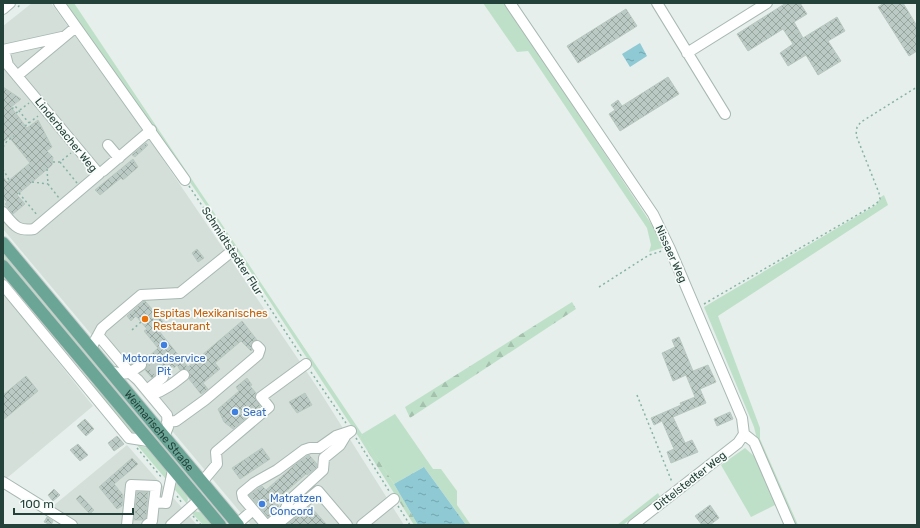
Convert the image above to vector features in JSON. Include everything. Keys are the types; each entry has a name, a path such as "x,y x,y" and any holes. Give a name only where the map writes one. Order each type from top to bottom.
{"main road":[{"name":"Weimarische Straße","path":"3,243 238,524"},
{"name":"Weimarische Straße","path":"3,266 148,441 220,525"},
{"path":"199,500 210,491"}],"street":[{"path":"3,9 10,3"},
{"path":"59,3 151,130 185,180"},
{"name":"Nissaer Weg","path":"510,3 652,214 670,249 742,418 744,434"},
{"path":"657,3 725,114"},
{"path":"687,53 767,3"},
{"name":"Linderbacher Weg","path":"17,76 76,27"},
{"name":"Linderbacher Weg","path":"3,212 12,224 19,228 26,230 34,229 101,173 77,148 8,66 3,50 64,37"},
{"path":"101,173 151,130"},
{"path":"108,145 118,158"},
{"path":"91,348 102,328 141,295 180,293 232,251"},
{"path":"3,285 129,438 148,441"},
{"path":"98,335 130,374 138,380 167,416 168,427 164,437"},
{"path":"167,422 176,421 205,400 258,355 260,349 257,346"},
{"path":"110,371 130,374 141,364"},
{"path":"202,482 217,464 216,452 269,407 261,397 306,364"},
{"path":"149,393 161,392 184,375"},
{"path":"149,393 164,377 162,376"},
{"path":"351,431 346,435 340,445 324,458 322,470 289,501 285,510 267,525 243,498 242,493 254,483 277,470 297,454 310,448 319,448 336,436 351,431"},
{"path":"744,434 754,442 790,525"},
{"name":"Dittelstedter Weg","path":"633,525 738,443 744,434"},
{"path":"319,448 320,454 324,458"},
{"path":"154,502 166,503 174,470"},
{"path":"3,482 72,525"},
{"path":"127,525 131,485 156,486 152,521 147,525"},
{"path":"277,525 318,491 347,525"},
{"path":"362,525 394,499"},
{"path":"171,525 199,500"},
{"path":"238,524 253,510"}],"path":[{"path":"695,309 876,204 880,199 879,192 856,135 857,127 861,122 917,87"},
{"path":"16,113 35,98"},
{"path":"12,109 15,106 29,123"},
{"path":"26,126 45,110"},
{"path":"3,147 14,136"},
{"path":"52,162 60,162 77,148"},
{"path":"60,162 82,189"},
{"path":"3,169 9,180"},
{"path":"47,169 48,184 64,204"},
{"name":"Schmidtstedter Flur","path":"185,180 351,431 410,525"},
{"path":"32,182 48,184"},
{"path":"19,193 42,222"},
{"path":"599,287 649,255 670,249"},
{"path":"132,330 141,322"},
{"path":"637,396 673,484"}],"shaded area":[{"path":"32,3 51,3 143,130 317,387 404,525 251,525 3,229 3,26"},
{"path":"3,292 93,406 7,478 53,506 127,445 197,525 59,525 66,517 3,478"}],"green space":[{"path":"66,3 74,3 362,434 395,414 433,469 441,469 457,491 457,505 471,525 466,525 424,467 394,484 362,435 360,439 225,233"},
{"path":"483,3 505,3 656,231 665,247 649,252 651,245 647,228 528,51 517,52"},
{"path":"884,195 888,205 718,316 760,428 760,439 798,525 794,525 757,439 754,427 704,307 876,205"},
{"path":"3,252 201,489 200,490 196,490 3,259"},
{"path":"3,272 53,333 64,350 63,352 3,280"},
{"path":"572,302 576,309 410,418 405,407"},
{"path":"88,382 99,388 135,432 131,433"},
{"path":"362,434 418,525 414,525 360,439"},
{"path":"137,445 151,449 184,489 188,499 187,504"},
{"path":"745,448 754,456 777,504 751,517 721,465"},
{"path":"658,493 660,497 623,525 617,525"},
{"path":"195,511 203,513 214,525 203,525 191,512"}],"water":[{"path":"640,43 647,56 630,67 622,54"},
{"path":"424,467 466,525 418,525 394,484"}],"building":[{"path":"786,3 800,3 807,14 794,22 803,38 837,17 845,31 828,41 841,61 818,75 806,55 788,66 780,53 793,44 783,29 748,51 737,34"},
{"path":"884,3 903,3 917,26 917,51 909,56 878,7"},
{"path":"626,9 637,26 578,63 567,46"},
{"path":"668,77 679,94 620,131 609,114 615,110 611,105 618,100 622,106"},
{"path":"3,87 21,99 11,107 27,128 38,120 52,147 47,151 53,157 52,165 17,195 25,204 13,214 5,204 7,202 3,198 3,177 7,182 30,163 9,137 3,142"},
{"path":"146,143 148,145 135,157 132,155"},
{"path":"133,159 138,167 123,180 121,178 100,195 95,190"},
{"path":"197,249 204,258 198,262 192,253"},
{"path":"144,301 166,325 159,331 188,367 242,321 257,340 253,341 251,344 251,351 241,341 215,363 220,369 203,383 208,389 201,394 189,379 190,374 187,369 180,370 177,365 174,368 173,366 167,372 160,370 152,378 145,370 147,365 145,360 158,348 144,331 147,329 136,316 131,321 127,316"},
{"path":"679,337 693,371 708,365 716,382 700,389 706,403 673,417 685,443 692,440 698,452 671,463 667,452 674,449 662,421 654,425 651,418 695,397 686,375 673,381 662,353 675,347 672,340"},
{"path":"26,376 38,391 3,420 3,395"},
{"path":"247,378 252,385 250,386 256,393 255,398 260,406 233,429 224,422 218,409 239,391 236,387"},
{"path":"305,393 312,405 297,413 289,402"},
{"path":"730,412 733,419 717,426 714,419"},
{"path":"85,419 94,429 86,436 77,426"},
{"path":"117,436 124,444 114,451 108,443"},
{"path":"78,444 88,455 80,461 70,450"},
{"path":"262,448 270,459 240,479 232,468"},
{"path":"309,455 317,464 317,467 307,475 306,474 275,501 279,506 268,517 249,495 262,486 266,490 297,463"},
{"path":"132,458 138,464 114,484 123,495 122,506 117,509 99,487"},
{"path":"54,489 60,495 53,501 48,495"},
{"path":"137,492 148,492 146,518 143,520 134,520"},
{"path":"80,495 94,510 90,514 76,499"},
{"path":"710,505 719,518 710,525 702,525 695,516"},
{"path":"310,506 327,525 287,525"},
{"path":"47,517 53,521 51,525 44,522"}],"tunnel":[{"path":"141,365 148,359 162,376"}],"place":[{"name":"Espitas Mexikanisches Restaurant","path":"145,319"},
{"name":"Motorradservice Pit","path":"164,345"},
{"name":"Seat","path":"235,412"},
{"name":"Matratzen Concord","path":"262,504"}]}
